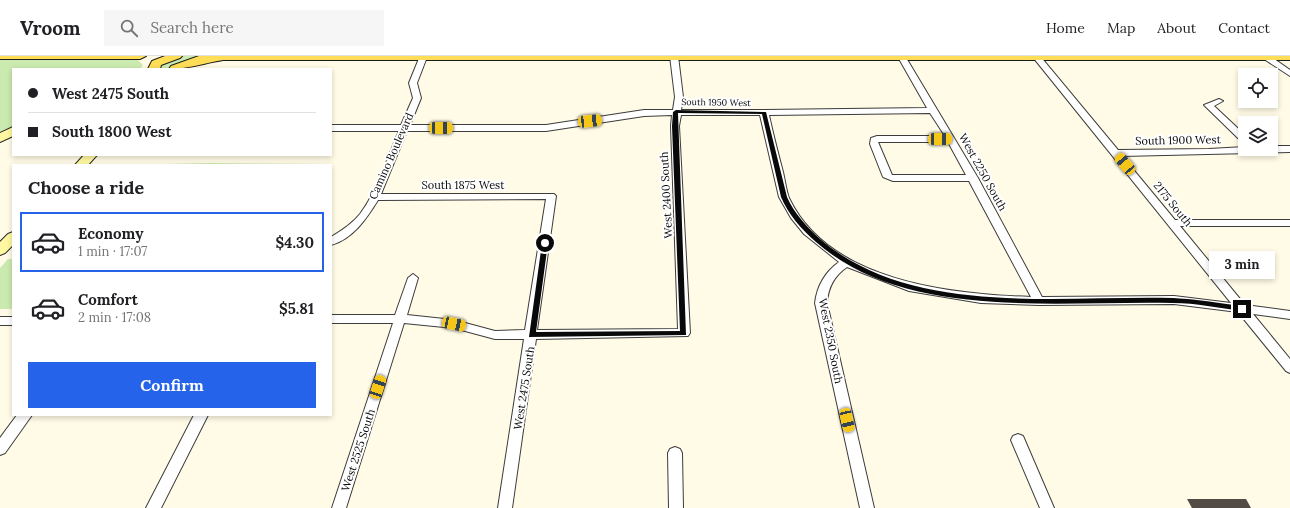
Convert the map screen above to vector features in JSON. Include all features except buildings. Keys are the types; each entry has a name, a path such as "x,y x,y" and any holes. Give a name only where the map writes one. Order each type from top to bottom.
{"main road":[{"path":"0,56 138,56 149,60 153,67 176,56"},
{"path":"180,68 205,58 222,56 1290,57"},
{"path":"0,138 12,132"},
{"path":"82,164 90,156"},
{"path":"0,250 12,237"}],"street":[{"name":"Camino Boulevard","path":"332,241 351,229 363,217 375,197 417,98 413,84 423,56"},
{"name":"West 2400 South","path":"532,335 684,333 675,126 678,96 674,56"},
{"name":"West 2250 South","path":"902,56 932,110 951,138 1039,301"},
{"name":"2175 South","path":"1037,57 1290,368"},
{"path":"1267,57 1290,74"},
{"path":"1218,101 1208,105 1238,133"},
{"name":"South 1950 West","path":"332,128 546,128 644,113 764,113 932,110"},
{"path":"764,113 784,197 788,206 808,232 846,262 873,274 915,288 981,299 1039,301 1174,300 1290,316"},
{"path":"951,138 878,139 874,140 874,144 888,177 899,179 973,178"},
{"name":"South 1900 West","path":"1278,149 1290,149"},
{"name":"South 1900 West","path":"1116,153 1209,152 1238,150"},
{"name":"South 1875 West","path":"375,197 552,196"},
{"name":"West 2475 South","path":"505,508 552,196"},
{"path":"1173,223 1290,223"},
{"name":"West 2350 South","path":"846,262 826,280 821,292 821,303 867,508"},
{"name":"West 2525 South","path":"339,508 413,278"},
{"path":"332,319 400,318 454,324 495,334 532,335"},
{"path":"0,321 12,321"},
{"path":"0,448 24,416"},
{"path":"153,508 200,416"},
{"path":"1018,440 1047,508"},
{"path":"675,452 676,508"}],"green space":[{"path":"182,56 205,56 171,68 159,68 158,66"},
{"path":"0,57 138,60 143,65 141,68 12,68 12,128 0,134"},
{"path":"210,163 324,164 166,164"},
{"path":"8,259 12,259 12,309 0,309 0,268"}],"route":[{"path":"545,243 532,335 684,333 675,126 676,112 764,113 784,197 794,216 808,232 828,249 846,262 873,274 909,287 981,299 1039,301 1174,300 1242,309"}]}
